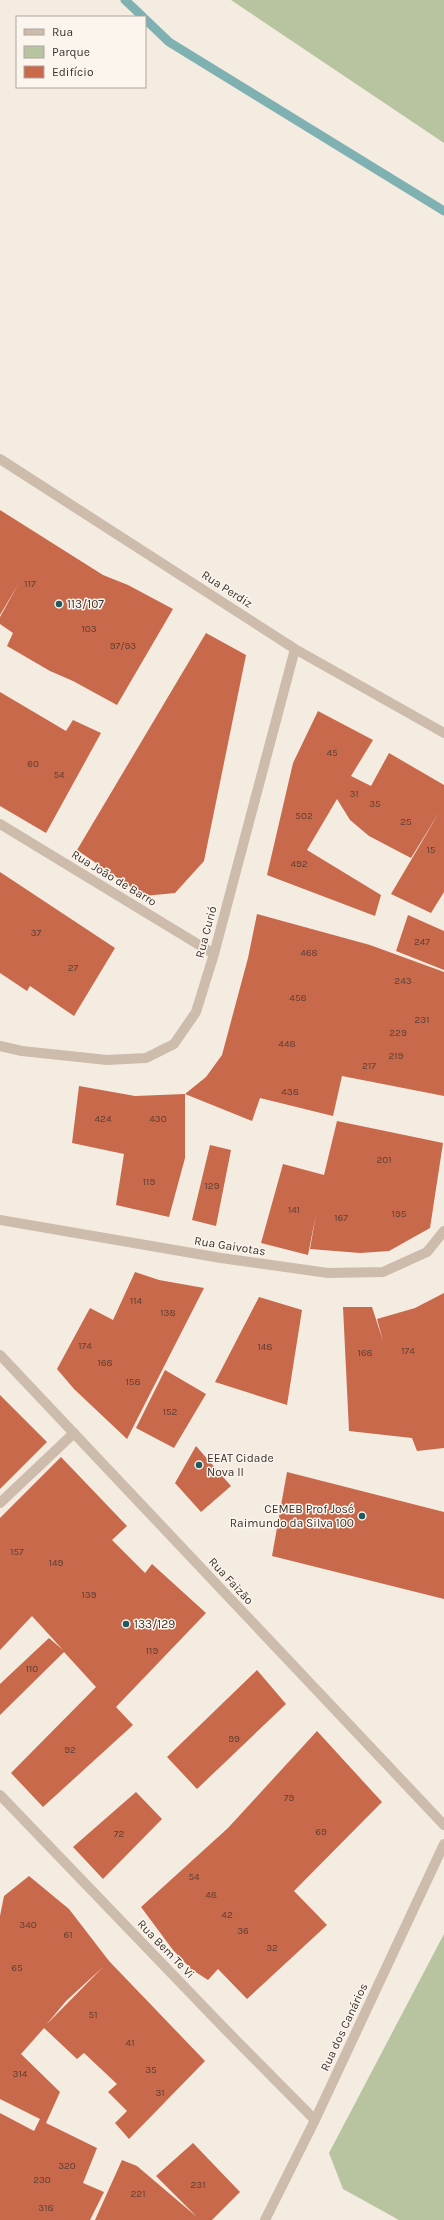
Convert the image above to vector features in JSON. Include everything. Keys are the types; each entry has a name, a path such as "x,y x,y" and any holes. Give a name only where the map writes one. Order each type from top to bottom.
{"street":[{"name":"Rua Perdiz","path":"0,458 295,648 444,733"},
{"name":"Rua Curió","path":"0,1046 22,1051 107,1060 146,1058 174,1044 196,1012 214,954 295,648"},
{"name":"Rua João de Barro","path":"0,824 214,954"},
{"name":"Rua Gaivotas","path":"0,1220 221,1258 328,1273 383,1272 427,1252 444,1231"},
{"name":"Rua Faizão","path":"0,1355 444,1825"},
{"path":"0,1503 74,1433"},
{"name":"Rua Bem Te Vi","path":"0,1795 224,2028 315,2120"},
{"name":"Rua dos Canários","path":"265,2220 315,2120 444,1844"}],"green space":[{"path":"231,0 444,0 444,143"},
{"path":"444,1934 444,2220 399,2220 343,2189 329,2153"}],"building":[{"path":"0,510 103,575 128,585 173,609 117,705 73,681 50,671 7,646 13,633 0,624 0,617 19,583 0,615"},
{"path":"206,633 246,655 204,861 175,893 144,896 77,850"},
{"path":"0,692 66,731 73,720 101,733 46,833 0,806"},
{"path":"318,711 373,740 351,776 371,786 389,753 444,785 444,892 431,913 391,894 440,811 411,858 369,836 350,820 337,799 307,850 381,895 375,916 267,875 293,763"},
{"path":"0,872 115,948 74,1016 30,986 27,991 0,973"},
{"path":"257,914 370,945 444,972 444,1096 342,1076 333,1116 260,1098 252,1121 185,1094 206,1077 222,1055 248,958"},
{"path":"408,915 444,931 444,970 396,951"},
{"path":"79,1086 135,1096 185,1094 185,1158 169,1217 116,1205 124,1154 72,1143"},
{"path":"337,1121 443,1143 430,1228 389,1251 360,1253 310,1249 316,1214 308,1255 261,1243 283,1164 324,1175"},
{"path":"210,1145 231,1150 216,1226 192,1220"},
{"path":"135,1272 159,1280 204,1288 127,1439 74,1389 57,1369 90,1308 113,1320"},
{"path":"444,1293 444,1448 417,1451 412,1438 349,1431 343,1307 372,1307 383,1341 377,1319 415,1308"},
{"path":"259,1297 302,1310 287,1405 215,1382"},
{"path":"165,1370 206,1394 174,1448 136,1428"},
{"path":"0,1395 47,1442 0,1489"},
{"name":"EEAT Cidade Nova II","path":"196,1446 231,1486 201,1512 175,1483"},
{"path":"61,1457 127,1526 112,1540 145,1573 152,1564 206,1613 116,1707 133,1725 43,1807 11,1773 96,1687 64,1652 0,1715 0,1684 49,1638 63,1650 32,1616 0,1650 0,1518"},
{"path":"287,1472 444,1512 444,1599 272,1556"},
{"path":"257,1670 286,1704 197,1789 167,1757"},
{"path":"317,1731 382,1802 294,1891 327,1925 247,1999 218,1969 208,1980 191,1969 173,1950 141,1907 228,1828"},
{"path":"136,1792 162,1819 103,1879 73,1847"},
{"path":"29,1876 69,1909 109,1961 205,2061 129,2139 115,2123 127,2111 108,2092 117,2084 84,2053 77,2059 44,2028 21,2054 60,2092 46,2123 97,2148 83,2183 104,2192 90,2220 0,2220 0,2113 34,2131 40,2119 0,2099 0,1916 4,1896","holes":["103,1967 46,2025 66,2001"]},
{"path":"193,2143 240,2192 212,2220 95,2220 122,2160 137,2166 197,2217 156,2176"}],"waterway":[{"path":"125,0 142,16"},
{"path":"146,20 169,42 444,211"}],"place":[{"name":"113/107","path":"59,604"},
{"name":"EEAT Cidade Nova II","path":"199,1465"},
{"name":"CEMEB Prof José Raimundo da Silva 100","path":"362,1516"},
{"name":"133/129","path":"126,1624"}]}
